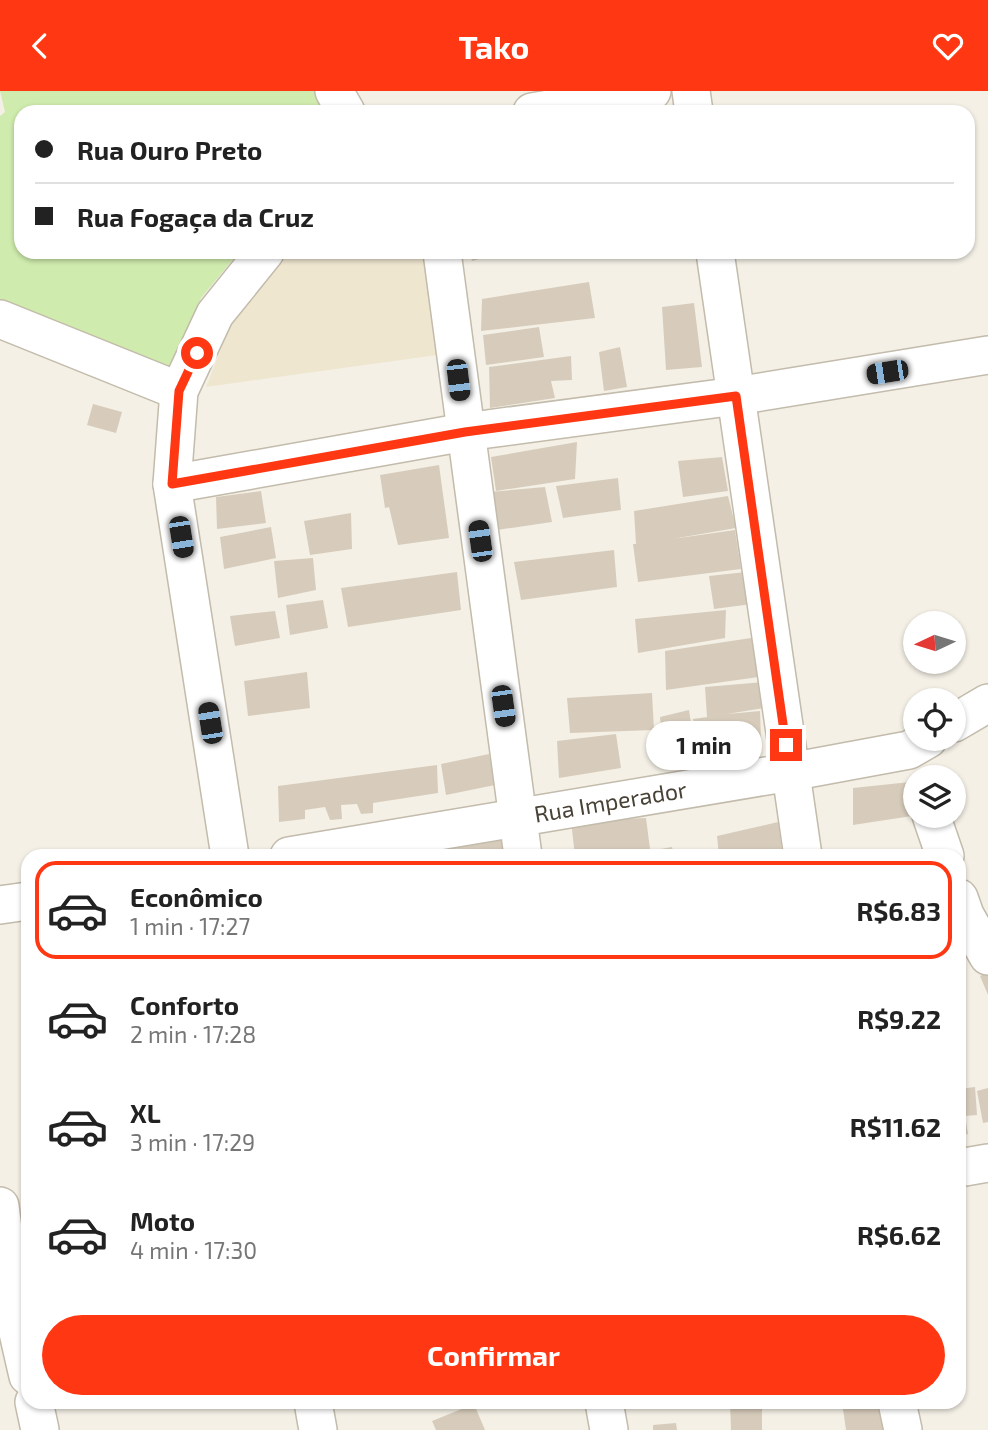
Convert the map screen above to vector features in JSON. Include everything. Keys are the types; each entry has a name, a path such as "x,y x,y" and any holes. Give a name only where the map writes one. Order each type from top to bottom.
{"street":[{"path":"572,105 652,91"},
{"path":"229,849 172,484 179,391 215,314 259,259"},
{"path":"443,259 522,849"},
{"path":"716,259 802,849"},
{"path":"0,319 179,391"},
{"path":"172,484 465,432 736,396 988,355"},
{"path":"966,716 988,703"},
{"name":"Rua Imperador","path":"329,849 790,772 918,755"},
{"path":"935,828 943,849"},
{"path":"0,905 21,902"},
{"path":"966,917 988,956"},
{"path":"966,1167 988,1163"},
{"path":"0,1206 14,1315 21,1346"},
{"path":"36,1409 40,1430"},
{"path":"314,1409 318,1430"},
{"path":"605,1409 609,1430"},
{"path":"898,1409 903,1430"}],"shaded area":[{"path":"284,259 436,259 452,353 206,387 234,316"}],"green space":[{"path":"0,91 318,91 325,105 14,105 14,259 233,259 201,298 171,370 0,308 0,116 5,112"}],"building":[{"path":"589,282 595,318 481,331 482,299"},
{"path":"694,303 702,367 666,370 662,307"},
{"path":"539,327 544,357 486,365 483,335"},
{"path":"620,347 627,387 604,391 599,352"},
{"path":"571,356 572,380 551,381 555,398 490,408 489,367"},
{"path":"93,404 122,412 116,433 87,425"},
{"path":"577,442 575,479 496,491 491,457"},
{"path":"722,457 728,491 683,497 678,461"},
{"path":"439,465 449,538 398,545 389,507 385,508 380,475"},
{"path":"618,478 621,510 563,518 556,486"},
{"path":"545,487 552,522 497,530 489,492"},
{"path":"261,491 266,523 217,529 216,497"},
{"path":"728,496 736,528 672,539 735,530 741,569 638,582 633,544 636,544 634,511"},
{"path":"351,513 352,549 310,555 304,521"},
{"path":"271,527 276,558 224,569 220,537"},
{"path":"614,550 617,587 521,600 514,562"},
{"path":"313,558 316,590 278,598 274,561"},
{"path":"457,572 461,610 348,627 341,588"},
{"path":"746,572 752,604 714,609 709,576"},
{"path":"323,600 328,628 290,635 286,605"},
{"path":"726,610 725,638 638,653 635,619"},
{"path":"275,611 280,638 235,646 230,616"},
{"path":"764,636 772,675 666,690 665,651"},
{"path":"307,672 310,708 248,716 244,681"},
{"path":"765,682 770,707 727,714 760,711 761,740 702,750 693,719 707,717 705,687"},
{"path":"652,693 654,730 570,733 567,698"},
{"path":"689,710 697,763 665,765 660,717"},
{"path":"616,734 621,768 559,778 557,741"},
{"path":"489,754 495,785 446,795 441,764"},
{"path":"437,765 438,793 373,803 373,813 361,814 357,804 341,805 342,819 330,820 325,807 305,810 305,819 279,822 278,786"},
{"path":"903,783 903,817 853,825 853,788"},
{"path":"646,818 650,849 574,849 571,821"},
{"path":"778,822 782,849 718,849 717,836"},
{"path":"503,833 504,849 411,849"},
{"path":"988,972 988,995 980,976"},
{"path":"975,1087 977,1115 966,1116 966,1088"},
{"path":"988,1088 988,1122 983,1123 977,1091"},
{"path":"462,1409 476,1409 485,1430 436,1430 432,1421"},
{"path":"730,1409 762,1409 762,1430 731,1430"},
{"path":"843,1409 885,1409 889,1430 846,1430"},
{"path":"676,1423 677,1430 653,1430 653,1425"}],"route":[{"path":"197,353 179,391 172,484 465,432 736,396 786,745"}]}
